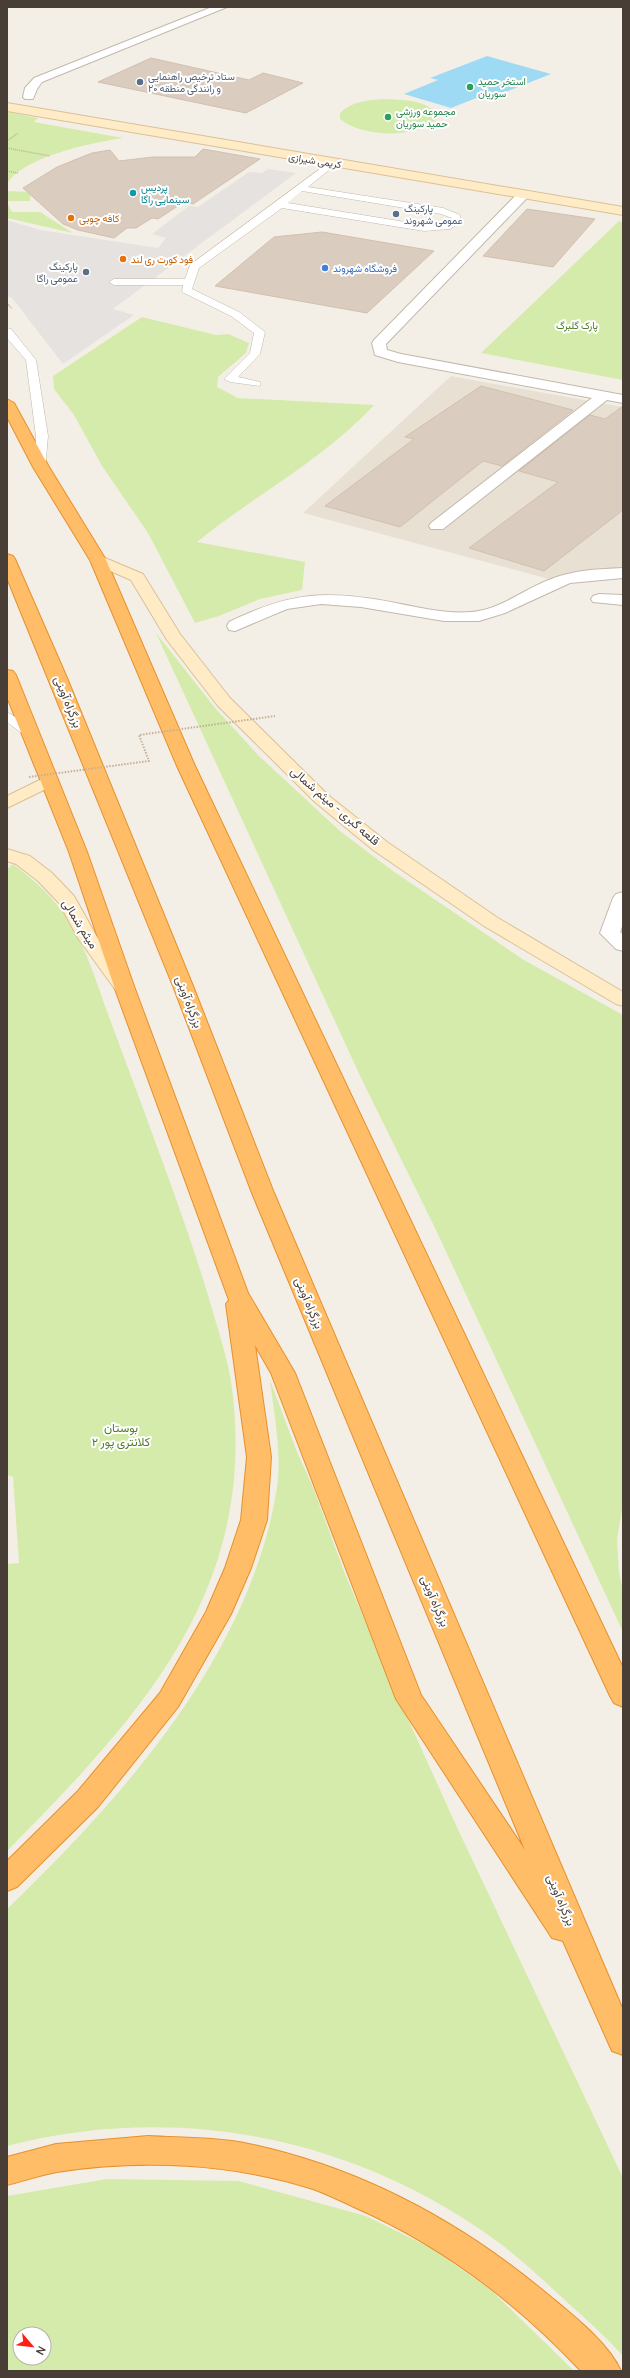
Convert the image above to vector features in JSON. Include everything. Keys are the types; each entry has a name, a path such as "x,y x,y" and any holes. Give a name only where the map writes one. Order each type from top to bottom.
{"highway":[{"path":"7,403 41,467 98,560 186,766 623,1696"},
{"name":"بزرگراه آوینی","path":"7,559 58,678 180,979 263,1193 591,1973 623,2042"},
{"path":"7,675 28,731 38,779 78,852 125,989 237,1293 283,1372 409,1699 591,1973"},
{"path":"7,1879 88,1798 170,1700 218,1614 238,1568 254,1520 259,1457 237,1293"},
{"path":"7,2170 56,2158 148,2150 243,2157 318,2176 403,2215 445,2238 495,2271 562,2327 604,2371"}],"main road":[{"path":"14,95 29,96 45,100 30,111"},
{"name":"کریمی شیرازی","path":"7,107 623,211"},
{"name":"قلعه گبری - میثم شمالی","path":"98,560 137,577 173,636 224,702 322,799 380,846 491,922 623,1000"},
{"path":"7,803 38,779"},
{"name":"میثم شمالی","path":"7,855 23,860 45,877 67,900 88,938 125,989"}],"street":[{"path":"29,96 31,88 38,80 222,7"},
{"path":"523,195 379,343 380,352 398,358 623,399"},
{"path":"437,526 603,396"},
{"path":"235,626 264,610 291,602 315,598 339,597 424,613 458,617 480,616 504,607 558,581 598,574 623,573"},
{"path":"599,598 623,600"},
{"path":"623,898 610,933 623,945"}],"lane":[{"path":"256,384 230,379 255,354 260,332 235,314 186,290 188,282 194,268 280,205 299,188 332,163"},
{"path":"303,173 318,173"},
{"path":"280,205 424,228 450,226 456,222 457,216 443,211 299,188"},
{"path":"114,282 188,282"},
{"path":"7,331 31,360 42,436 41,467"},
{"path":"7,716 28,731"}],"path":[{"path":"7,148 50,156"},
{"path":"7,171 18,173"},
{"path":"38,779 148,761 139,735 275,716"}],"shaded area":[{"name":"پارکینگ عمومی راگا","path":"268,169 296,173 113,309 134,315 63,364 12,298 7,296 7,220 40,230 158,248 166,238 152,234 189,206 198,207 249,172 262,173"},
{"path":"451,376 623,407 623,565 621,567 549,579 303,513"}],"green space":[{"name":"مجموعه ورزشی حمید سوریان","path":"384,99 413,101 426,105 437,114 436,120 427,126 416,130 402,133 388,133 361,129 349,125 340,119 340,113 350,106 366,101"},
{"path":"7,112 38,118 34,122 123,138 77,147 43,158 16,174 7,184"},
{"path":"7,191 31,192 30,201 7,201"},
{"path":"7,202 12,212 40,212 73,233 7,218"},
{"name":"پارک گلبرگ","path":"619,221 623,222 623,380 481,353"},
{"path":"142,317 216,335 228,334 249,343 246,353 218,377 217,387 238,398 374,405 333,443 197,542 305,562 302,590 260,599 219,616 195,623 148,533 102,466 74,415 54,389 53,376"},
{"path":"156,633 216,709 258,755 340,831 393,871 524,960 623,1015 623,1503 617,1540 619,1573 623,1591 623,1632 435,1228 362,1080"},
{"name":"بوستان کلانتری پور ۲","path":"13,864 38,885 61,910 75,932 92,969 203,1278 228,1366 232,1388 235,1461 226,1528 207,1589 179,1646 143,1699 102,1751 7,1851 7,1564 19,1563 13,1477 7,1475 7,869"},
{"path":"270,1380 297,1452 313,1487 345,1574 384,1666 455,1823 623,2178 623,2356 538,2275 484,2232 430,2199 373,2172 315,2151 255,2136 194,2129 132,2128 69,2133 7,2146 7,1909 95,1819 137,1770 176,1718 211,1665 240,1608 262,1549 277,1488 279,1461"},
{"path":"107,2179 239,2181 366,2216 433,2249 492,2291 574,2371 7,2371 7,2196"}],"water":[{"name":"استخر حمید سوریان","path":"487,56 551,74 493,97 484,95 451,108 404,94 438,80 430,78"}],"building":[{"path":"151,58 249,80 263,73 303,83 246,113 98,82"},
{"name":"پردیس سینمایی راگا","path":"203,149 260,159 193,204 184,202 158,219 152,218 136,228 127,228 114,238 78,230 63,224 23,188 57,167 92,153 110,150 119,161 153,157 195,157"},
{"path":"527,209 595,219 553,267 483,256"},
{"name":"فروشگاه شهروند","path":"322,232 434,251 367,313 215,286 274,237"},
{"path":"481,386 573,410 502,466 483,461 400,527 325,506 414,439 405,437"},
{"path":"623,406 623,510 544,571 469,548 558,482 519,471 590,415 605,419"}],"place":[{"name":"ستاد ترخیص راهنمایی و رانندگی منطقه ۲۰","path":"140,82"},
{"name":"استخر حمید سوریان","path":"470,87"},
{"name":"مجموعه ورزشی حمید سوریان","path":"388,117"},
{"name":"پردیس سینمایی راگا","path":"133,193"},
{"name":"پارکینگ عمومی شهروند","path":"396,214"},
{"name":"کافه چوبی","path":"71,218"},
{"name":"فود کورت ری لند","path":"123,259"},
{"name":"فروشگاه شهروند","path":"325,268"},
{"name":"پارکینگ عمومی راگا","path":"86,272"}]}
